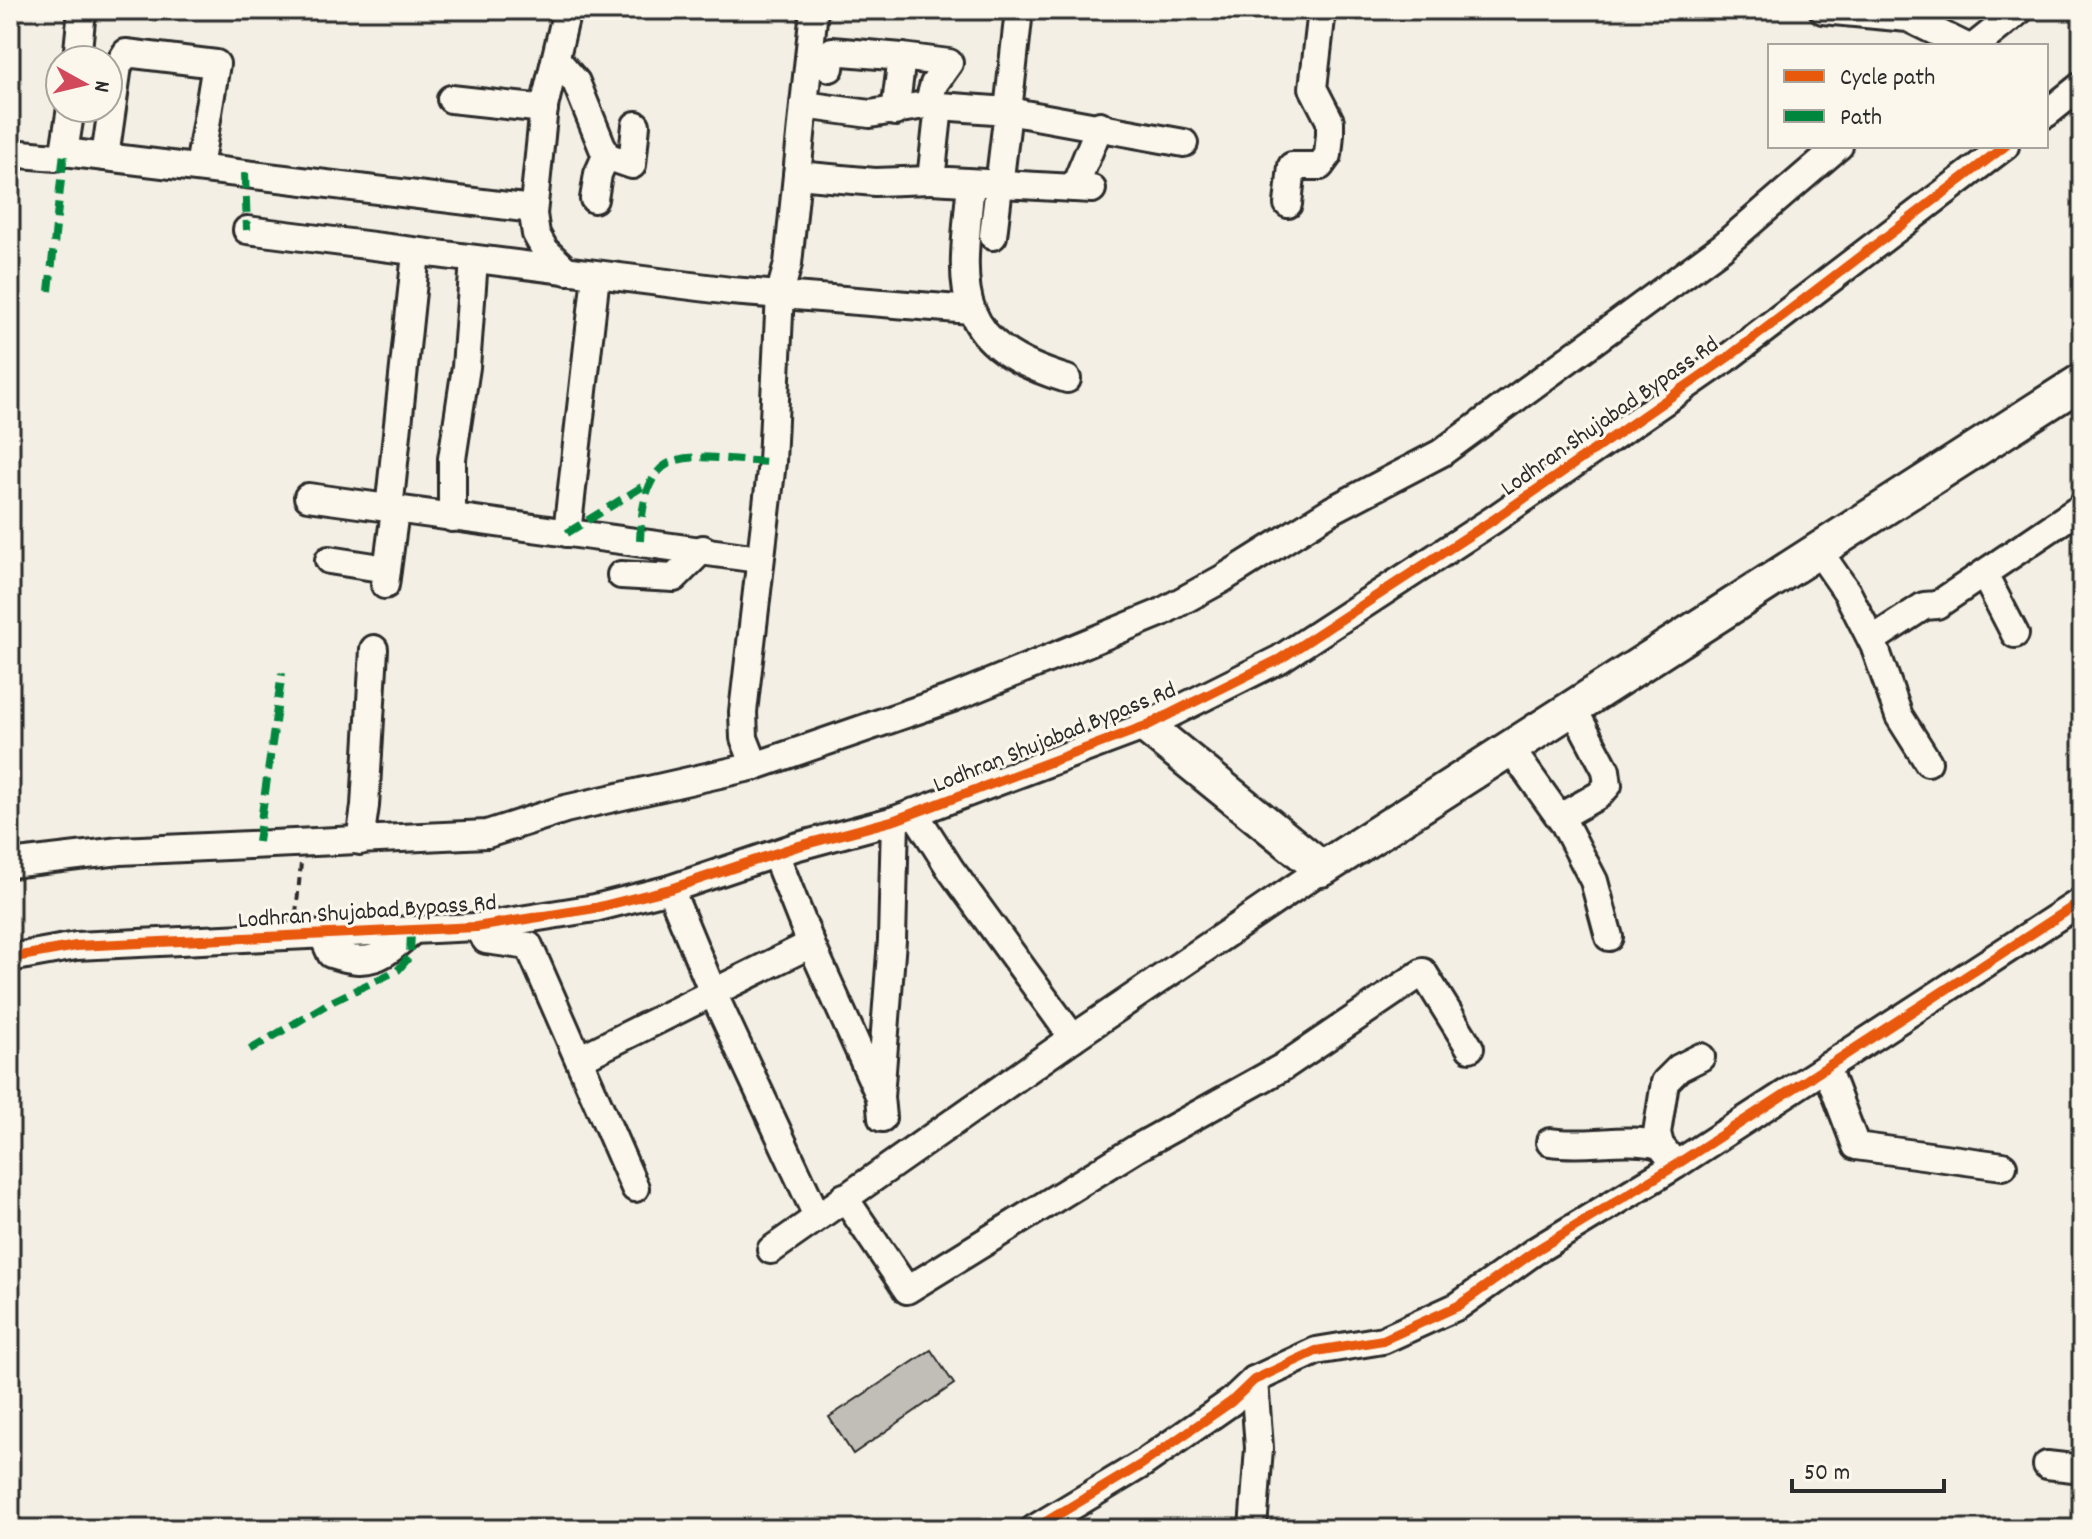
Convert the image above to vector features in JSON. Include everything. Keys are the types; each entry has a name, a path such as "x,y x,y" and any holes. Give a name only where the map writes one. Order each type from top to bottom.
{"main road":[{"path":"1146,726 1322,869 2082,381"}],"street":[{"path":"79,44 82,10"},
{"path":"567,10 544,109 533,209 536,234 545,250 567,271"},
{"path":"755,766 744,738 743,712 772,462 780,293 788,264 814,10"},
{"path":"1019,10 1008,111 984,184 964,294 979,330 1036,370 1067,379"},
{"path":"1288,204 1292,166 1320,166 1328,155 1330,121 1313,88 1322,10"},
{"path":"1823,10 1908,18 1961,44"},
{"path":"1978,44 2020,10"},
{"path":"830,68 832,51 949,63 934,84 931,180"},
{"path":"105,157 118,66 126,53 216,64 199,168"},
{"path":"895,112 902,57"},
{"path":"557,60 576,82 606,156 616,163 632,165 636,125"},
{"path":"2048,112 2082,85"},
{"path":"451,99 544,109"},
{"path":"804,105 870,114 934,105 1008,111 1100,125 1108,132 1184,143"},
{"path":"64,152 68,124"},
{"path":"797,175 875,182 931,180 1083,188 1100,125"},
{"path":"10,864 120,851 258,842 360,841 487,834 565,809 755,766 955,697 1160,613 1222,579 1332,510 1441,453 1722,247 1837,148"},
{"name":"Lodhran Shujabad Bypass Rd","path":"10,958 76,946 476,927 595,908 670,889 904,816 1146,726 1280,659 1493,520 1731,355 2002,148"},
{"path":"10,153 56,157 64,152 533,209"},
{"path":"594,199 598,174 606,156"},
{"path":"984,184 993,236"},
{"path":"247,230 596,275 971,310"},
{"path":"329,560 386,577 416,253"},
{"path":"452,518 452,459 466,367 474,260"},
{"path":"567,533 596,275"},
{"path":"308,497 392,511 703,549 759,559"},
{"path":"1872,640 1984,574 2082,507"},
{"path":"621,575 674,578 703,549"},
{"path":"1818,550 1847,592 1872,640 1899,716 1928,762"},
{"path":"1984,574 2015,634"},
{"path":"360,841 365,806 374,649"},
{"path":"1560,817 1599,795 1608,785 1606,770 1573,708"},
{"path":"1510,748 1560,817 1594,881 1609,937"},
{"path":"904,816 951,870 1073,1038"},
{"path":"776,856 881,1108 904,816"},
{"path":"771,1250 1073,1038 1322,869"},
{"path":"670,889 714,995 817,1216"},
{"path":"1034,1529 1142,1464 1231,1402 1254,1380 1316,1351 1383,1340 1458,1306 1668,1155 1826,1067 2082,901"},
{"path":"476,927 486,940 529,946 635,1188"},
{"path":"579,1059 714,995 811,944"},
{"path":"844,1197 907,1290 1137,1148 1283,1067 1423,972 1470,1048"},
{"path":"1668,1155 1657,1133 1665,1082 1679,1068 1701,1057"},
{"path":"1826,1067 1856,1146 2003,1166"},
{"path":"1550,1142 1579,1146 1633,1139 1668,1155"},
{"path":"1253,1529 1259,1448 1254,1380"},
{"path":"2047,1465 2082,1469"}],"path":[{"path":"296,912 302,851"}],"building":[{"path":"931,1350 954,1384 853,1454 829,1417"}],"marked path":[{"path":"49,291 64,152"},
{"path":"245,173 247,230"},
{"path":"640,541 643,507 651,483 662,468 676,460 695,457 772,462"},
{"path":"567,533 650,482"},
{"path":"258,842 282,673"},
{"path":"250,1050 329,1003 398,970 410,956 411,932"}],"cycle path":[{"path":"10,958 76,946 476,927 595,908 670,889 795,847 895,820 1146,726 1280,659 1493,520 1731,355 2002,148"},
{"path":"1034,1529 1142,1464 1231,1402 1254,1380 1316,1351 1383,1340 1458,1306 1535,1251 1668,1170 2082,901"}]}
